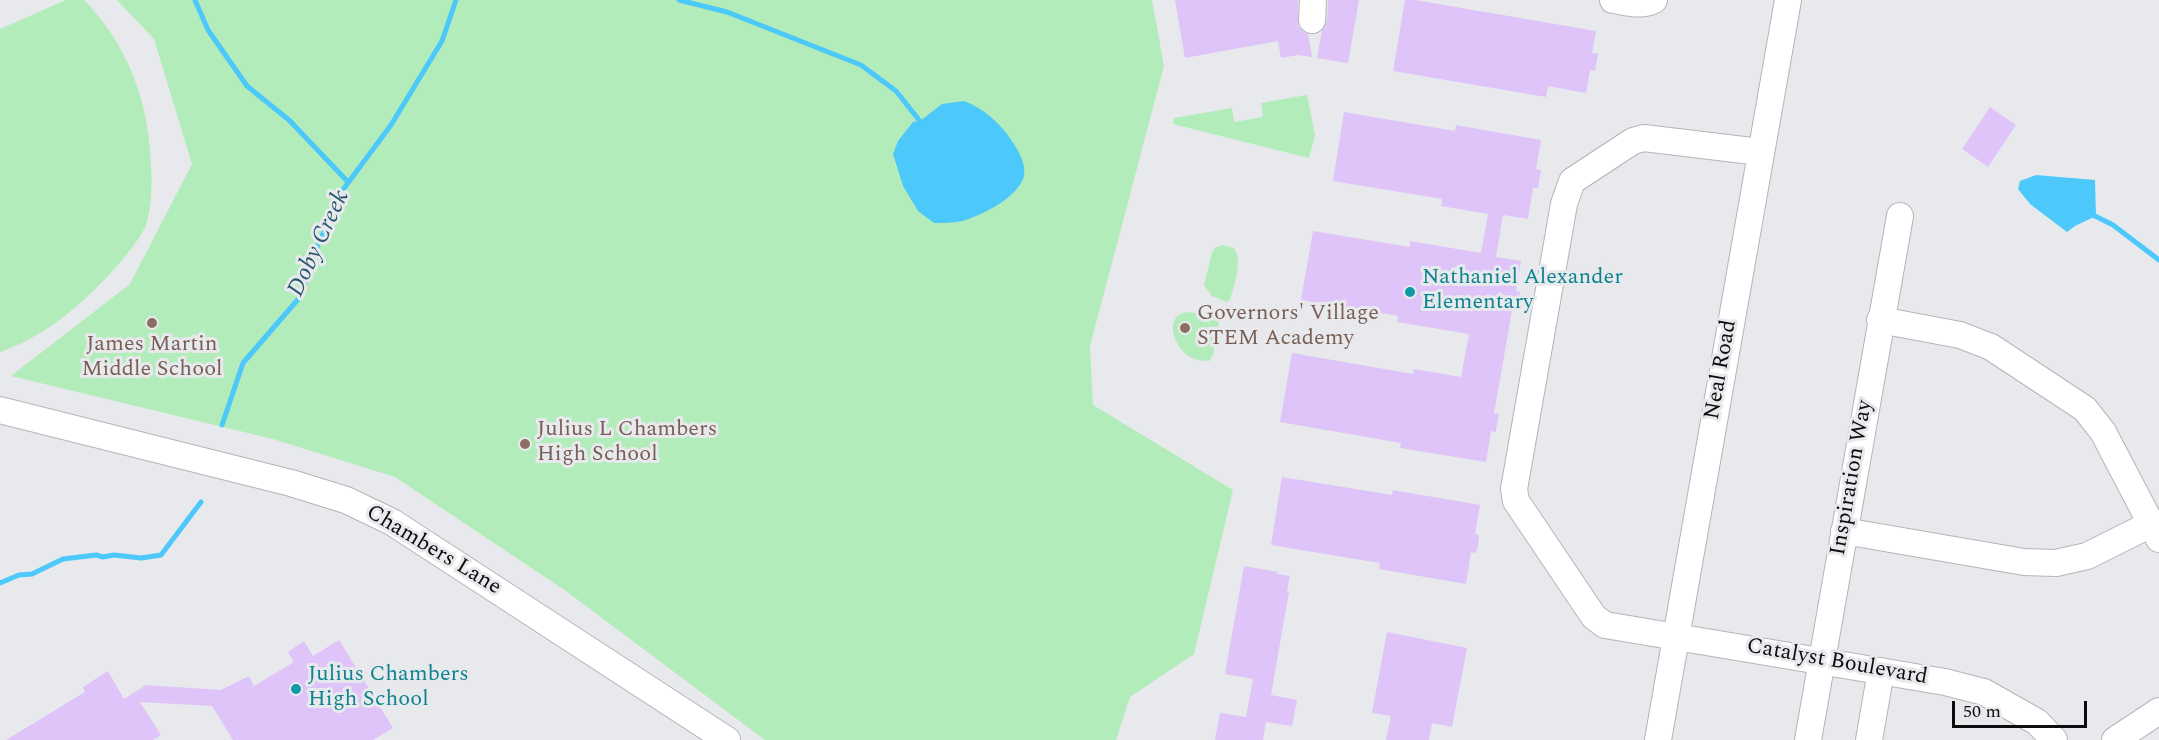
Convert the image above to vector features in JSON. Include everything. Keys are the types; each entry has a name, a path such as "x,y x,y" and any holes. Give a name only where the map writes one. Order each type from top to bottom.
{"street":[{"path":"1613,0 1647,4 1654,0"},
{"name":"Neal Road","path":"1658,740 1788,0"},
{"name":"Catalyst Boulevard","path":"1760,152 1644,138 1633,141 1572,181 1564,204 1514,489 1516,501 1594,617 1605,625 1945,681 1984,692 2037,722 2054,740"},
{"name":"Inspiration Way","path":"1808,740 1900,216"},
{"path":"1844,531 2024,562 2056,563 2087,556 2155,532 2103,432 2085,409 1991,347 1960,334 1880,320"},
{"name":"Chambers Lane","path":"0,410 291,483 362,507 425,542 728,740"},
{"path":"1869,740 1881,671"},
{"path":"2115,740 2159,711"}],"green space":[{"path":"66,0 84,0 99,17 124,55 133,76 141,97 149,142 151,195 149,210 146,225 139,238 97,288 52,325 18,345 0,352 0,29"},
{"path":"117,0 1152,0 1164,66 1090,346 1093,405 1233,490 1194,654 1130,697 1116,740 765,740 566,591 395,477 273,439 11,376 130,284 192,164 154,39"},
{"path":"1307,95 1315,135 1309,158 1173,124 1174,118 1232,108 1234,122 1263,117 1261,103"},
{"path":"1222,245 1234,248 1238,260 1230,300 1227,302 1212,296 1204,285 1212,253 1215,248"},
{"path":"1186,312 1206,314 1205,317 1219,322 1213,355 1209,361 1190,357 1176,340 1173,333 1174,320"}],"water":[{"path":"964,101 988,114 1007,134 1022,159 1024,176 1015,191 989,210 962,221 934,223 918,211 903,186 893,154 898,141 913,122 920,121 942,104"},
{"path":"2036,175 2095,180 2096,216 2067,232 2030,204 2018,189 2020,181"}],"building":[{"path":"1175,0 1298,0 1298,26 1308,34 1312,57 1298,55 1281,58 1278,41 1185,58"},
{"path":"1328,0 1359,0 1348,63 1317,58 1322,30 1327,21"},
{"path":"1405,0 1596,31 1592,53 1598,54 1595,71 1590,70 1586,93 1548,86 1546,97 1393,71"},
{"path":"1990,107 2016,125 1988,167 1962,149"},
{"path":"1344,112 1455,131 1456,125 1541,140 1536,169 1541,170 1538,188 1533,188 1528,219 1503,215 1496,257 1521,261 1516,291 1520,292 1517,311 1512,310 1494,414 1499,414 1496,432 1491,431 1486,462 1400,448 1401,443 1280,422 1292,353 1413,374 1414,369 1461,377 1469,334 1397,322 1398,316 1301,300 1313,231 1410,247 1410,241 1481,253 1488,214 1441,206 1442,199 1333,181"},
{"path":"1282,477 1392,495 1393,490 1480,505 1475,534 1479,535 1478,545 1476,553 1471,552 1466,584 1379,569 1380,563 1271,545"},
{"path":"1244,566 1290,576 1271,695 1297,700 1292,726 1266,722 1263,740 1215,740 1220,713 1246,717 1253,679 1225,674"},
{"path":"1387,632 1467,648 1452,727 1432,723 1429,740 1386,740 1391,716 1372,713"},
{"name":"Julius Chambers High School","path":"339,640 393,728 373,740 233,740 212,706 140,702 161,735 153,740 6,740 85,692 83,687 108,671 124,699 146,685 221,690 249,676 254,686 294,662 288,652 304,641 313,656"}],"waterway":[{"path":"195,0 208,30 247,86 289,120 348,182"},
{"name":"Doby Creek","path":"222,425 243,363 300,297 318,245 342,191 391,125 442,41 456,0"},
{"path":"679,0 727,12 861,65 896,91 923,125"},
{"path":"2091,214 2113,225 2159,260"},
{"name":"Doby Creek","path":"0,583 19,575 32,574 63,559 96,555 141,558 161,555 201,502"}],"place":[{"name":"Nathaniel Alexander Elementary","path":"1410,292"},
{"name":"James Martin Middle School","path":"152,323"},
{"name":"Governors' Village STEM Academy","path":"1185,328"},
{"name":"Julius L Chambers High School","path":"525,444"},
{"name":"Julius Chambers High School","path":"296,689"}]}
